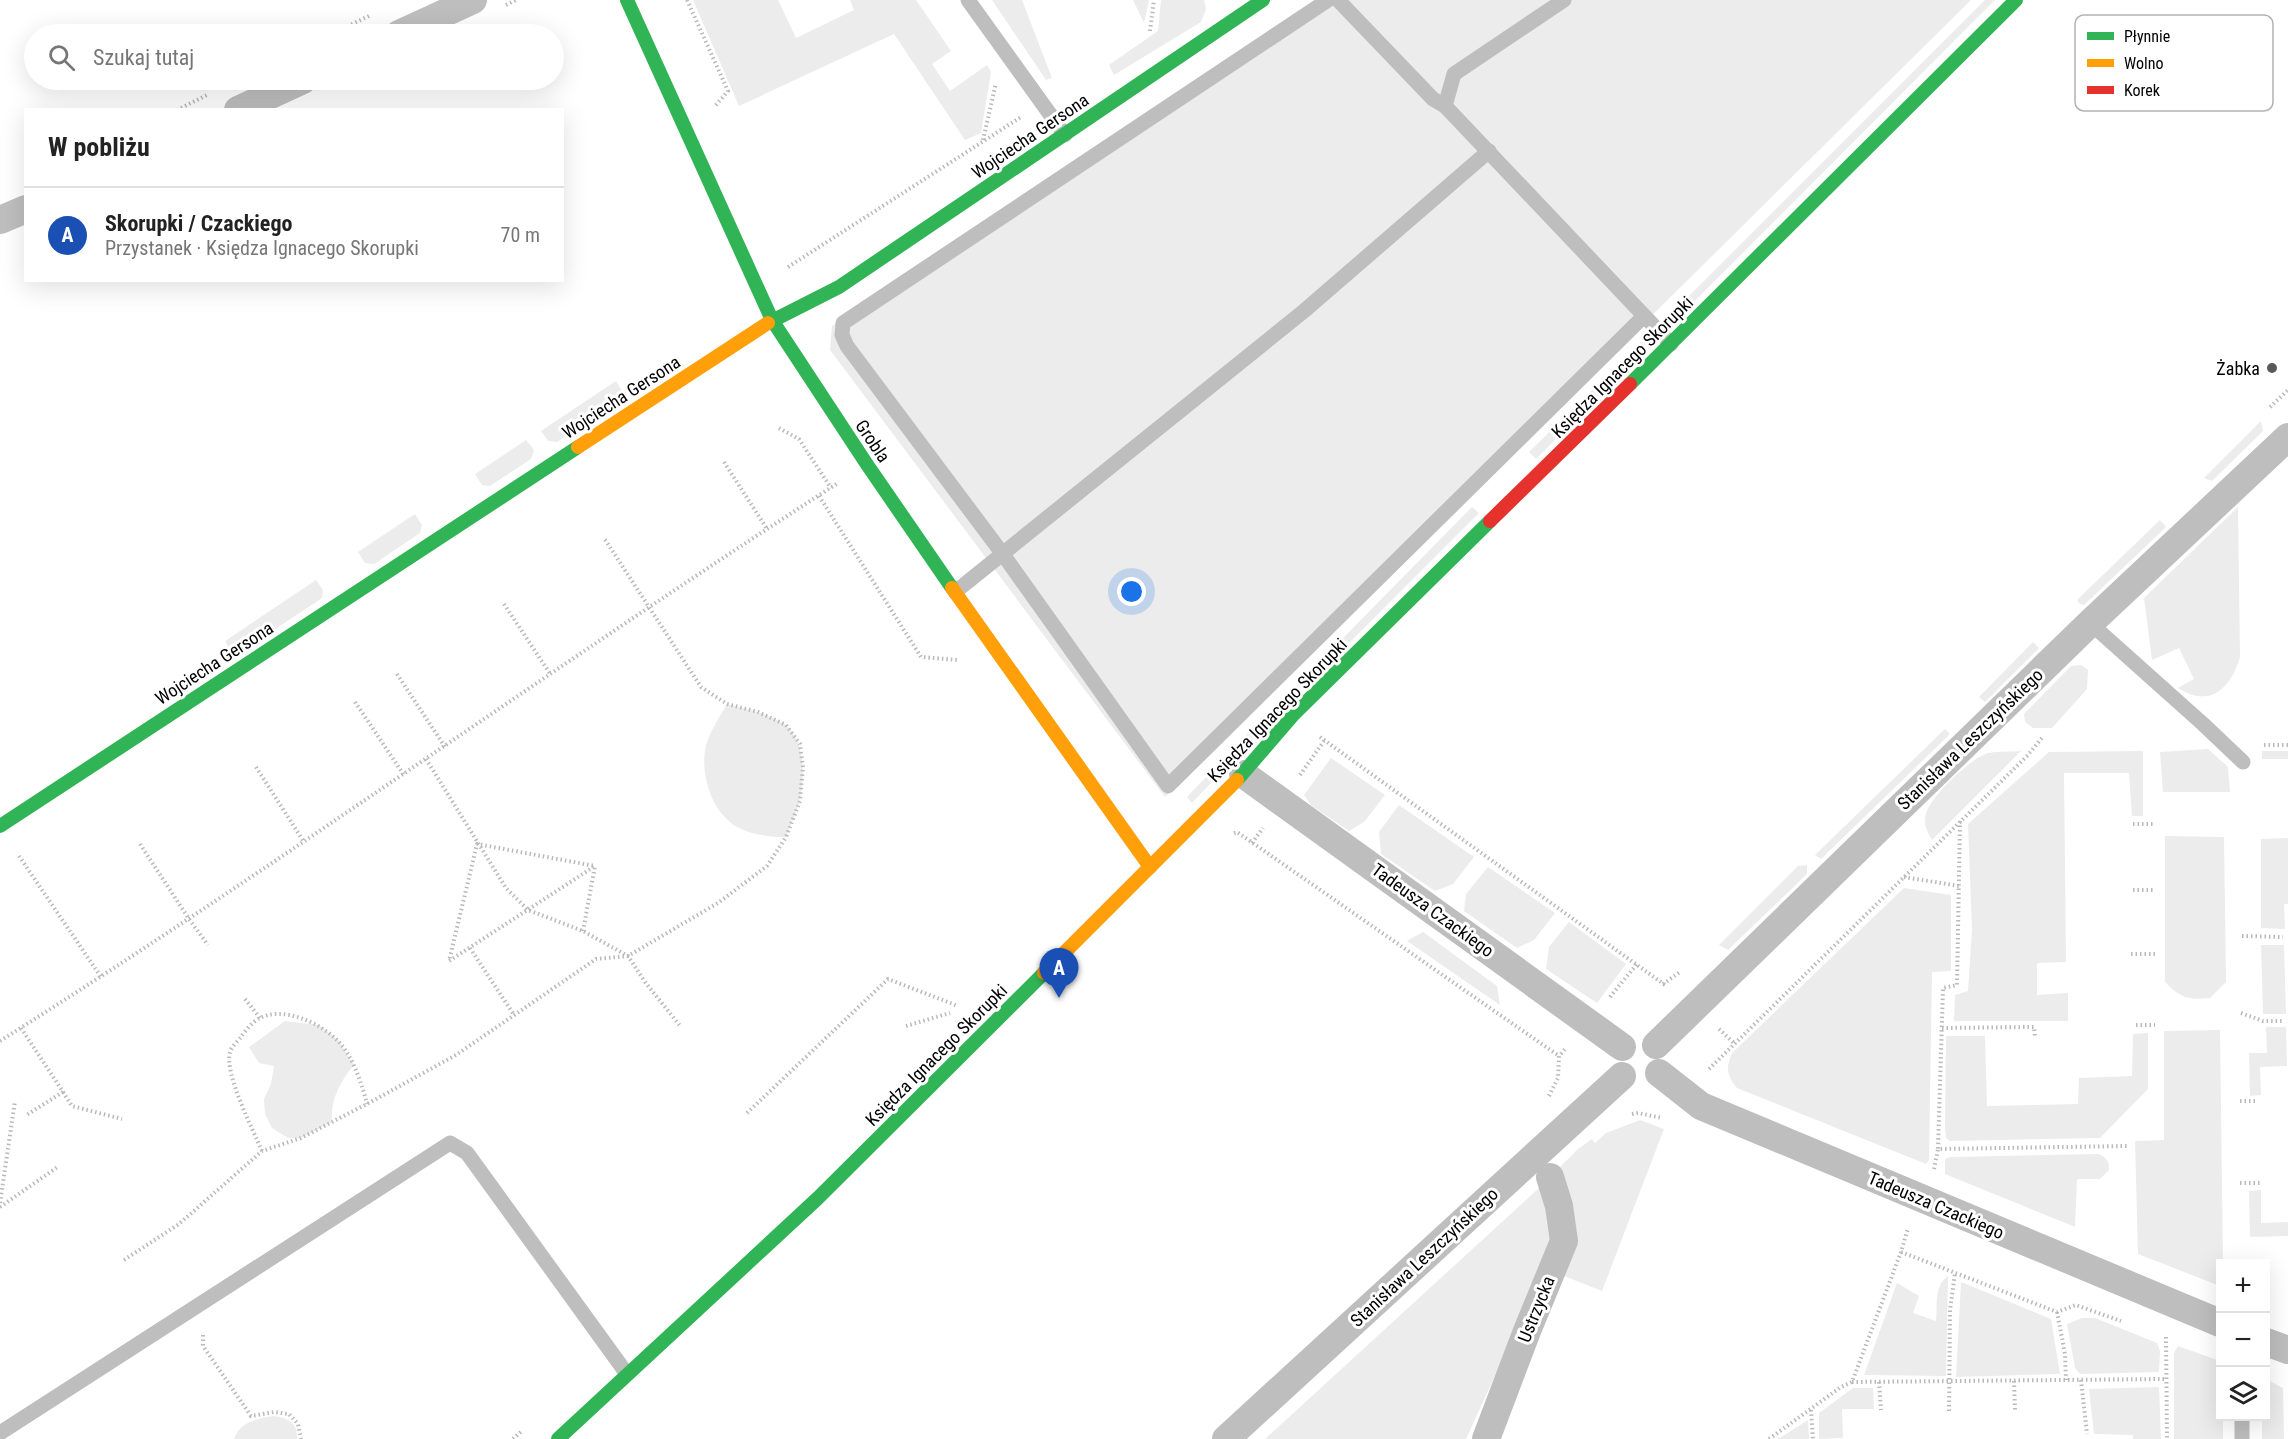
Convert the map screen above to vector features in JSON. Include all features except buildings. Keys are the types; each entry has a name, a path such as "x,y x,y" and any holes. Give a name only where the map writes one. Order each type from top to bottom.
{"street":[{"path":"421,24 473,0"},
{"name":"Grobla","path":"627,0 755,288 772,321 955,592 1150,867"},
{"name":"Wojciecha Gersona","path":"0,826 772,321 839,287 1263,0"},
{"name":"Księdza Ignacego Skorupki","path":"558,1439 818,1198 1243,774 1294,714 1671,344 2016,0"},
{"path":"242,108 281,90"},
{"path":"0,220 24,209"},
{"name":"Stanisława Leszczyńskiego","path":"1656,1046 2090,623 2288,437"},
{"name":"Tadeusza Czackiego","path":"1243,774 1622,1047"},
{"path":"1634,1039 1649,1041 1656,1046 1662,1058 1659,1073 1648,1083 1634,1084 1622,1076 1616,1062 1622,1047 1634,1039"},
{"name":"Tadeusza Czackiego","path":"1659,1073 1701,1106 2216,1321"},
{"name":"Stanisława Leszczyńskiego","path":"1226,1439 1622,1076"},
{"name":"Ustrzycka","path":"1486,1439 1564,1241 1559,1206 1551,1177"},
{"path":"2270,1344 2288,1350"}],"lane":[{"path":"968,0 1065,135"},
{"path":"1328,0 843,323 842,335 847,346 1002,553 1168,786 1644,316"},
{"path":"1338,0 1433,99 1445,106 1489,151 1671,344"},
{"path":"1445,106 1454,74 1564,0"},
{"path":"955,592 1304,311 1489,151"},
{"path":"2090,623 2203,723 2243,762"},
{"path":"0,1433 450,1143 467,1153 627,1374"},
{"path":"2242,1421 2242,1439"}],"path":[{"path":"687,0 728,92"},
{"path":"1141,37 1151,30 1154,0"},
{"path":"352,24 381,10"},
{"path":"983,141 1003,49"},
{"path":"755,288 1042,103"},
{"path":"779,428 799,439 831,488"},
{"path":"724,462 767,529"},
{"path":"0,1041 304,842 866,463"},
{"path":"819,496 921,657"},
{"path":"124,1260 179,1224 262,1151 301,1138 456,1055 597,959 628,956 718,903 767,866 786,837 800,801 803,767 800,744 786,725 758,712 727,704 701,687 604,538"},
{"path":"504,604 551,675"},
{"path":"397,674 445,747"},
{"path":"355,702 404,775"},
{"path":"1294,714 1324,741 1696,1008 1734,1043"},
{"path":"1685,1095 1734,1043 2042,738"},
{"path":"426,759 506,888 528,910 584,931 628,956 645,982 681,1027"},
{"path":"256,767 304,842"},
{"path":"1933,1175 1938,1149 1943,988 1957,985 1960,821"},
{"path":"2133,824 2154,824"},
{"path":"1231,833 1237,832 1559,1056"},
{"path":"140,844 208,945"},
{"path":"477,844 595,866"},
{"path":"477,844 449,961 595,866"},
{"path":"17,854 101,977"},
{"path":"584,931 595,866"},
{"path":"1903,877 1959,886"},
{"path":"2133,890 2154,890"},
{"path":"2242,936 2283,937"},
{"path":"470,948 514,1015"},
{"path":"2131,954 2155,954"},
{"path":"1588,1023 1637,964"},
{"path":"747,1113 888,979 964,1009"},
{"path":"245,999 260,1018"},
{"path":"2241,1013 2263,1021 2284,1021"},
{"path":"262,1151 230,1071 230,1052 244,1032 260,1018 284,1014 319,1025 338,1040 354,1065 367,1104"},
{"path":"2136,1025 2156,1025"},
{"path":"21,1028 72,1106 122,1119"},
{"path":"1942,1028 2034,1028 2035,1037"},
{"path":"25,1116 63,1092"},
{"path":"0,1205 15,1101"},
{"path":"2240,1101 2258,1101"},
{"path":"1938,1149 2128,1146"},
{"path":"0,1205 58,1166"},
{"path":"2240,1183 2260,1183"},
{"path":"1852,1382 1909,1229"},
{"path":"1901,1252 2057,1312 2076,1305 2125,1323"},
{"path":"1949,1411 1950,1310 1955,1273"},
{"path":"2057,1312 2065,1354 2066,1380"},
{"path":"207,1331 202,1336 204,1346 251,1416 273,1412 289,1414 298,1424 301,1439"},
{"path":"2156,1333 2177,1341"},
{"path":"2166,1337 2165,1379 2168,1439"},
{"path":"1769,1439 1841,1387 1852,1382 2165,1379"},
{"path":"2081,1380 2087,1434"},
{"path":"2014,1381 2015,1410"},
{"path":"1879,1382 1881,1410"},
{"path":"1811,1409 1813,1439"}],"shaded area":[{"path":"693,0 778,0 796,38 854,10 850,0 916,0 951,51 932,64 950,91 987,65 991,72 981,133 965,140 894,34 739,106"},
{"path":"992,0 1022,0 1052,78 1046,80"},
{"path":"1133,0 1149,0 1144,23"},
{"path":"1161,0 1204,0 1206,9 1201,22 1114,75 1109,65 1158,31"},
{"path":"1320,0 1971,0 1165,797 830,350 832,326"},
{"path":"1985,0 1995,0 1675,321 1669,316"},
{"path":"1648,335 1654,340 1536,459 1529,452"},
{"path":"616,381 622,391 621,399 557,442 548,441 541,431"},
{"path":"2261,421 2263,431 2212,481 2204,478"},
{"path":"526,440 534,450 531,459 490,486 482,485 475,474"},
{"path":"1472,507 1479,513 1293,699 1289,693"},
{"path":"2238,507 2240,657 2231,678 2218,692 2209,696 2189,694 2178,688 2194,679 2179,648 2152,660 2144,598"},
{"path":"415,514 422,525 420,533 374,564 365,563 358,552"},
{"path":"2160,520 2166,527 2084,605 2080,604 2077,600"},
{"path":"316,580 323,590 322,598 238,654 231,652 225,641"},
{"path":"2033,642 2039,648 1985,702 1979,697"},
{"path":"2081,665 2088,670 2087,689 2052,728 2033,728 2025,722 2024,714 2071,666"},
{"path":"727,704 777,720 791,730 796,739 802,760 801,793 786,837 761,835 737,827 721,812 710,793 704,760 706,744"},
{"path":"1271,709 1276,714 1192,803 1187,797"},
{"path":"1945,729 1950,734 1821,859 1815,855"},
{"path":"2208,749 2228,767 2230,792 2163,792 2160,752"},
{"path":"2021,751 1932,840 1925,824 1926,814 1935,798 1952,779 1972,762 1988,753"},
{"path":"2143,751 2143,816 2132,816 2129,773 2064,773 2066,962 2037,963 2037,995 2068,993 2068,1021 1954,1021 1955,995 1968,991 1972,930 1968,824 2049,752"},
{"path":"2262,751 2288,751 2288,759 2262,759"},
{"path":"1331,758 1385,795 1364,822 1349,831 1312,806 1304,795"},
{"path":"1399,805 1474,857 1453,884 1435,891 1381,854 1379,832"},
{"path":"2165,836 2224,837 2226,982 2210,998 2185,997 2165,982"},
{"path":"2288,838 2288,904 2284,904 2285,929 2261,928 2261,839"},
{"path":"1807,865 1807,874 1728,950 1719,945 1798,866"},
{"path":"1488,867 1555,913 1534,940 1517,948 1464,911 1466,894"},
{"path":"1904,888 1951,895 1951,971 1932,972 1929,1160 1926,1164 1737,1088 1728,1071 1732,1053"},
{"path":"1569,922 1626,964 1597,1003 1546,969 1549,947"},
{"path":"1423,932 1497,986 1500,1005 1407,941"},
{"path":"2261,945 2284,945 2286,1014 2263,1014"},
{"path":"285,1021 319,1025 338,1040 354,1065 337,1092 332,1122 301,1138 288,1138 272,1128 265,1114 264,1099 271,1084 274,1066 259,1063 249,1047"},
{"path":"2266,1027 2286,1027 2287,1066 2260,1067 2261,1095 2250,1096 2249,1053 2267,1053"},
{"path":"2220,1030 2223,1259 2216,1259 2216,1284 2138,1254 2135,1141 2164,1140 2164,1031"},
{"path":"2148,1033 2148,1089 2100,1138 1950,1141 1946,1138 1946,1036 1985,1036 1987,1106 2078,1104 2079,1078 2132,1076 2133,1034"},
{"path":"1640,1120 1664,1129 1602,1291 1564,1276 1525,1310 1466,1439 1265,1439 1539,1188 1578,1149 1592,1139 1595,1143 1606,1133"},
{"path":"2099,1154 2107,1160 2109,1170 2100,1179 2077,1179 2075,1227 1945,1174 1945,1159 1950,1157"},
{"path":"2261,1190 2261,1223 2288,1222 2288,1236 2250,1237 2249,1191"},
{"path":"1948,1276 1946,1376 1864,1375 1897,1283 1919,1296 1913,1313 1936,1321 1938,1291 1943,1280"},
{"path":"1961,1282 2051,1319 2060,1374 1956,1377"},
{"path":"2082,1318 2095,1318 2157,1343 2160,1351 2159,1372 2080,1374 2075,1368 2067,1324"},
{"path":"2178,1346 2216,1360 2216,1421 2223,1421 2223,1439 2174,1439 2174,1353"},
{"path":"2270,1381 2283,1388 2284,1439 2262,1439 2262,1421 2270,1421"},
{"path":"2159,1387 2161,1439 2133,1439 2133,1435 2094,1434 2089,1389"},
{"path":"1853,1388 1873,1388 1874,1409 1842,1409 1843,1438 1819,1439 1819,1413"},
{"path":"274,1416 284,1418 294,1425 297,1439 234,1439 245,1425"},
{"path":"1808,1420 1809,1439 1778,1439"}],"traffic: fast":[{"path":"627,0 772,320 952,588"},
{"path":"768,323 839,287 1263,0"},
{"path":"1630,384 2016,0"},
{"path":"0,826 578,447"},
{"path":"1237,780 1294,714 1490,521"},
{"path":"558,1439 818,1198 1044,973"}],"traffic: slow":[{"path":"578,447 768,323"},
{"path":"952,588 1150,867"},
{"path":"1044,973 1237,780"}],"traffic: jam":[{"path":"1490,521 1630,384"}],"place":[{"name":"Żabka","path":"2272,368"},
{"name":"Skorupki / Czackiego","path":"1059,998"}]}
